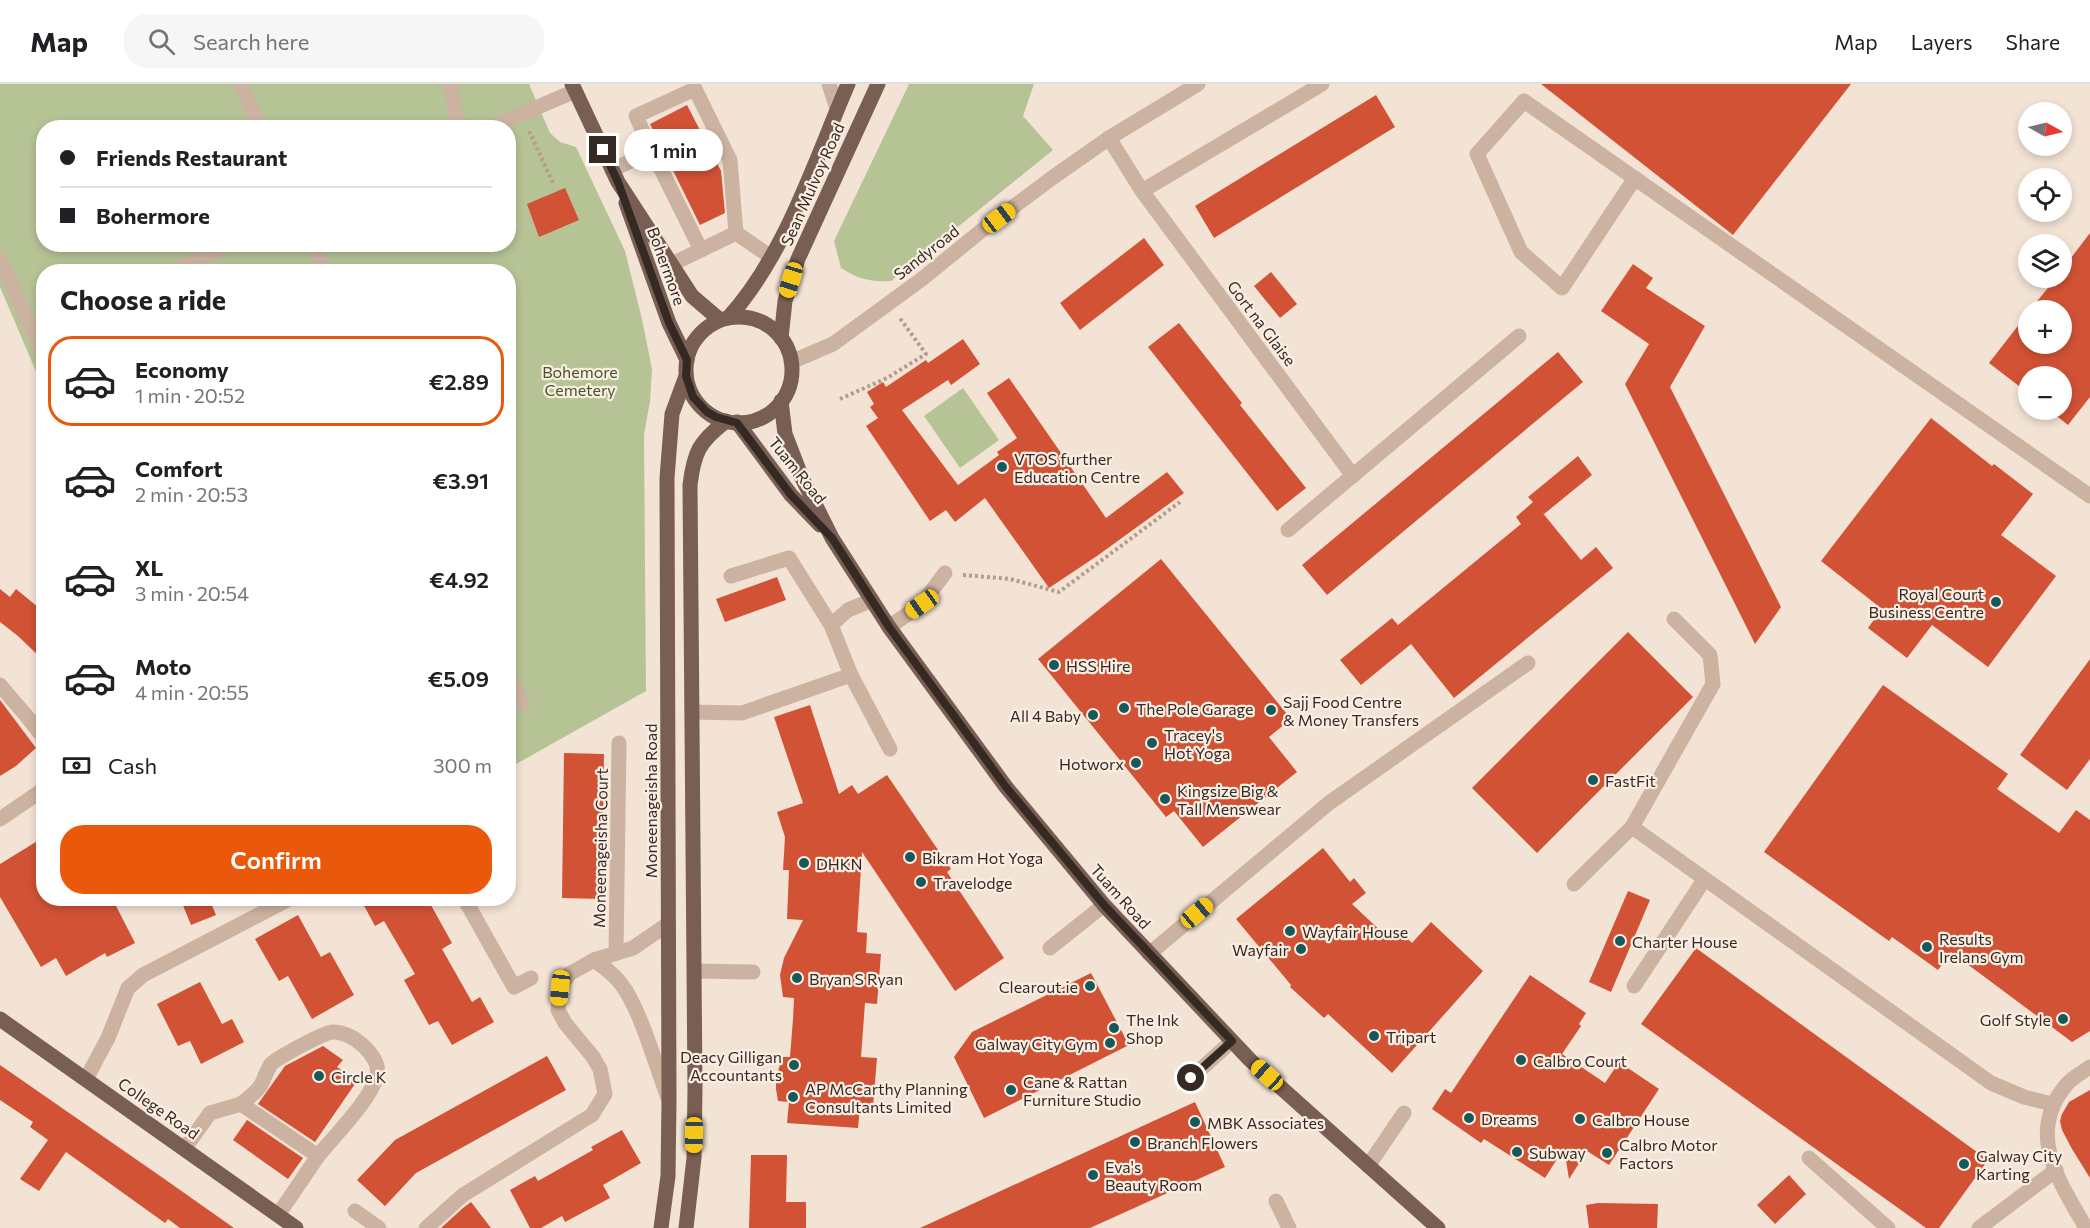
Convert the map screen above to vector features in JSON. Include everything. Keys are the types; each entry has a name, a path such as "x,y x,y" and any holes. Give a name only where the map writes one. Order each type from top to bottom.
{"main road":[{"name":"Sean Mulvoy Road","path":"724,319 743,301 771,257 800,197 848,84"},
{"name":"Sean Mulvoy Road","path":"781,338 785,301 798,259 878,84"},
{"name":"Bohermore","path":"574,88 615,176 669,323 687,360"},
{"name":"Bohermore","path":"615,176 692,296 724,319"},
{"path":"686,1228 694,1158 695,971 690,485 693,459 711,433 732,422 759,418 781,401 788,389 791,362 781,338 762,322 750,318 724,319 708,326 691,347 687,360 688,386 700,405 707,412 732,422"},
{"name":"Moneenageisha Road","path":"661,1228 668,1176 669,1101 667,478 672,414 686,376"},
{"name":"Tuam Road","path":"781,401 785,434 802,478 832,538 889,627 1006,787 1104,905 1250,1060 1438,1228"},
{"name":"Tuam Road","path":"732,422 791,495 832,538"},
{"name":"College Road","path":"0,1019 296,1228"}],"street":[{"path":"240,84 256,120"},
{"path":"450,84 457,120"},
{"path":"829,84 837,109"},
{"name":"Sandyroad","path":"791,362 834,344 922,279 1043,184 1109,138 1198,84"},
{"path":"1142,191 1322,84"},
{"path":"508,120 574,88"},
{"path":"701,250 636,116 695,89 730,160 736,233"},
{"path":"1635,178 1562,288 1521,252 1477,154 1524,101 1635,178 2090,496"},
{"name":"Gort na Glaise","path":"1109,138 1142,191 1353,476"},
{"path":"615,176 652,151"},
{"path":"736,233 771,257"},
{"path":"672,264 736,233"},
{"path":"189,264 214,252"},
{"path":"0,260 36,325"},
{"path":"1288,530 1520,336"},
{"path":"731,576 789,558 831,625 851,675 890,749"},
{"path":"889,627 922,604 945,573"},
{"path":"831,625 848,610 872,600"},
{"path":"1574,884 1632,827 1713,684 1710,655 1674,619"},
{"path":"1149,954 1329,803 1528,663"},
{"path":"692,712 742,713 851,675"},
{"path":"0,685 36,727"},
{"path":"516,690 523,704"},
{"name":"Moneenageisha Court","path":"616,953 619,743"},
{"path":"0,819 36,794"},
{"path":"1632,827 1991,1083 2052,1104"},
{"path":"1634,986 1704,880"},
{"path":"1050,948 1104,905"},
{"path":"86,1079 108,1038 128,988 143,975 276,906"},
{"path":"468,906 514,987 531,978"},
{"path":"426,1228 463,1195 592,1115 605,1094 600,1069 565,1023 558,1010 560,988 569,974 594,960 644,942 668,924"},
{"path":"594,960 610,971 623,986 638,1018 669,1101"},
{"path":"695,971 753,972"},
{"path":"185,1148 210,1113 242,1104 259,1088 272,1064 303,1044 332,1032 346,1035 357,1041 369,1050 374,1059 378,1072 374,1087 318,1156 278,1215"},
{"path":"1191,1078 1232,1041"},
{"path":"2086,1228 2062,1186 2049,1154 2047,1123 2052,1104 2069,1082 2090,1067"},
{"path":"242,1104 318,1156"},
{"path":"1368,1166 1404,1113"},
{"path":"1809,1158 1888,1228"},
{"path":"1979,1228 2056,1170"},
{"path":"1276,1201 1289,1228"},
{"path":"355,1211 380,1228"}],"path":[{"path":"522,114 554,185"},
{"path":"840,399 887,378 926,354 889,303"},
{"path":"945,573 1010,579 1059,592 1180,502"}],"green space":[{"name":"Bohemore Cemetery","path":"0,84 529,84 550,133 560,142 576,147 625,251 652,369 650,401 644,435 646,691 516,764 516,264 36,264 36,372 0,287"},
{"path":"909,84 1034,84 1023,116 1053,150 891,281 864,279 841,268 834,241"},
{"path":"963,388 999,440 960,468 924,416"}],"building":[{"path":"1541,84 1851,84 1733,235"},
{"path":"1376,95 1395,127 1214,238 1195,206"},
{"path":"687,105 721,171 725,213 700,225 650,124"},
{"path":"565,188 579,220 539,237 527,204"},
{"path":"2090,233 2090,397 2072,420 2072,366 2018,366 2018,385 1989,363 2018,326 2018,354 2072,354 2072,300 2038,300 2048,288 2072,288 2072,257"},
{"path":"1144,238 1164,265 1080,330 1060,303"},
{"path":"1633,264 1653,278 1646,288 1705,326 1670,387 1781,607 1755,644 1625,384 1649,344 1601,311"},
{"path":"1271,272 1297,304 1280,318 1254,286"},
{"path":"1179,323 1306,488 1277,511 1148,347"},
{"path":"963,339 980,364 951,385 948,380 902,410 958,485 999,455 997,452 1017,438 987,393 1009,378 1106,518 1167,472 1184,493 1049,588 985,498 955,522 946,510 930,521 866,426 878,418 870,407 874,404 867,392 883,382 886,387 926,360 928,363"},
{"path":"1558,352 1583,382 1327,595 1302,565"},
{"path":"1931,418 1992,466 1994,464 2033,494 2001,535 2056,576 1988,667 1932,625 1907,658 1868,628 1882,609 1821,561"},
{"path":"2062,420 2072,420 2068,425"},
{"path":"1578,456 1592,475 1544,514 1542,512 1581,560 1596,547 1613,568 1454,698 1411,644 1361,685 1340,660 1392,618 1398,625 1521,524 1516,517 1533,502 1528,497"},
{"path":"1161,559 1291,719 1269,737 1297,772 1203,847 1174,811 1166,817 1038,659"},
{"path":"777,577 786,600 725,622 716,599"},
{"path":"0,589 10,597 16,589 36,605 36,653 18,636 0,622"},
{"path":"1628,632 1693,697 1537,853 1472,788"},
{"path":"2090,659 2090,759 2067,790 2020,755"},
{"path":"1883,685 2008,774 1997,789 2059,833 2076,810 2090,820 2090,1031 2072,1042 1951,952 1938,970 1892,937 1889,941 1764,852"},
{"path":"0,700 36,748 16,766 0,776"},
{"path":"810,705 839,794 852,785 858,794 887,775 951,869 947,872 1004,958 955,991 862,852 857,932 867,933 866,953 881,954 877,1004 865,1003 861,1057 877,1058 873,1107 860,1107 858,1128 787,1123 789,1102 778,1101 776,1089 776,1079 782,1057 790,1057 794,998 783,997 780,975 784,958 803,920 787,919 789,870 783,870 785,837 777,812 803,803 774,717"},
{"path":"564,753 604,754 602,899 562,898"},
{"path":"36,842 36,906 116,906 135,943 107,957 105,953 66,976 56,958 41,967 0,897 0,864"},
{"path":"1323,848 1350,882 1354,878 1366,893 1352,904 1387,937 1396,928 1412,943 1431,922 1483,971 1392,1073 1328,1014 1324,1018 1290,987 1291,985 1236,919"},
{"name":"Charter House","path":"1628,891 1650,900 1611,992 1589,982"},
{"path":"183,906 212,906 216,915 191,925"},
{"path":"364,906 431,906 452,943 442,949 472,1002 480,997 494,1022 452,1045 438,1021 429,1025 404,980 415,974 384,921 375,926"},
{"path":"298,915 321,957 330,952 354,995 312,1019 288,976 279,981 255,939"},
{"path":"1696,948 1988,1160 1939,1228 1926,1228 1641,1024"},
{"path":"1091,973 1129,1045 984,1118 954,1057 972,1032"},
{"path":"1530,975 1586,1013 1579,1024 1581,1026 1562,1054 1605,1083 1619,1062 1659,1089 1609,1165 1587,1151 1569,1179 1564,1148 1545,1178 1484,1139 1481,1143 1432,1109 1445,1089 1451,1093"},
{"path":"200,982 222,1024 232,1019 244,1042 201,1064 190,1041 178,1046 157,1004"},
{"path":"323,1046 343,1060 337,1067 357,1081 315,1142 258,1104 285,1066"},
{"path":"547,1056 566,1090 416,1173 385,1206 357,1180 395,1140"},
{"path":"0,1065 234,1228 180,1228 168,1219 165,1223 66,1152 39,1191 20,1179 48,1140 30,1127 33,1122 0,1100"},
{"path":"2090,1090 2090,1178 2062,1130 2060,1121 2069,1102"},
{"path":"1195,1102 1225,1167 1090,1228 920,1228"},
{"path":"247,1120 303,1158 288,1179 233,1140"},
{"path":"622,1130 641,1163 603,1185 610,1198 565,1222 562,1216 541,1228 530,1228 510,1190 535,1176 538,1181 593,1150 591,1147"},
{"path":"751,1155 787,1155 786,1202 806,1202 806,1228 749,1228"},
{"path":"1789,1175 1806,1194 1775,1224 1757,1205"},
{"path":"471,1202 491,1228 441,1228 463,1208"},
{"path":"1598,1203 1658,1204 1657,1228 1589,1228 1586,1205"}],"place":[{"name":"VTOS further Education Centre","path":"1002,467"},
{"name":"Royal Court Business Centre","path":"1996,602"},
{"name":"HSS Hire","path":"1054,665"},
{"name":"The Pole Garage","path":"1124,708"},
{"name":"Sajj Food Centre & Money Transfers","path":"1271,710"},
{"name":"All 4 Baby","path":"1093,715"},
{"name":"Tracey's Hot Yoga","path":"1152,743"},
{"name":"Hotworx","path":"1136,763"},
{"name":"FastFit","path":"1593,780"},
{"name":"Kingsize Big & Tall Menswear","path":"1165,799"},
{"name":"Bikram Hot Yoga","path":"910,857"},
{"name":"DHKN","path":"804,863"},
{"name":"Travelodge","path":"921,882"},
{"name":"Wayfair House","path":"1290,931"},
{"name":"Charter House","path":"1620,941"},
{"name":"Results Irelans Gym","path":"1927,947"},
{"name":"Wayfair","path":"1301,949"},
{"name":"Bryan S Ryan","path":"797,978"},
{"name":"Clearout.ie","path":"1090,986"},
{"name":"Golf Style","path":"2063,1019"},
{"name":"The Ink Shop","path":"1114,1028"},
{"name":"Tripart","path":"1374,1036"},
{"name":"Galway City Gym","path":"1110,1043"},
{"name":"Calbro Court","path":"1521,1060"},
{"name":"Deacy Gilligan Accountants","path":"794,1065"},
{"name":"Circle K","path":"319,1076"},
{"name":"Cane & Rattan Furniture Studio","path":"1011,1090"},
{"name":"AP McCarthy Planning Consultants Limited","path":"793,1097"},
{"name":"Dreams","path":"1469,1118"},
{"name":"Calbro House","path":"1580,1119"},
{"name":"MBK Associates","path":"1195,1122"},
{"name":"Branch Flowers","path":"1135,1142"},
{"name":"Subway","path":"1517,1152"},
{"name":"Calbro Motor Factors","path":"1607,1153"},
{"name":"Galway City Karting","path":"1964,1164"},
{"name":"Eva's Beauty Room","path":"1093,1175"}],"route":[{"path":"603,150 618,182 669,323 687,360 686,376 693,397 707,412 726,421 737,423 791,495 832,538 889,627 1006,787 1104,905 1232,1041 1191,1078"}]}
